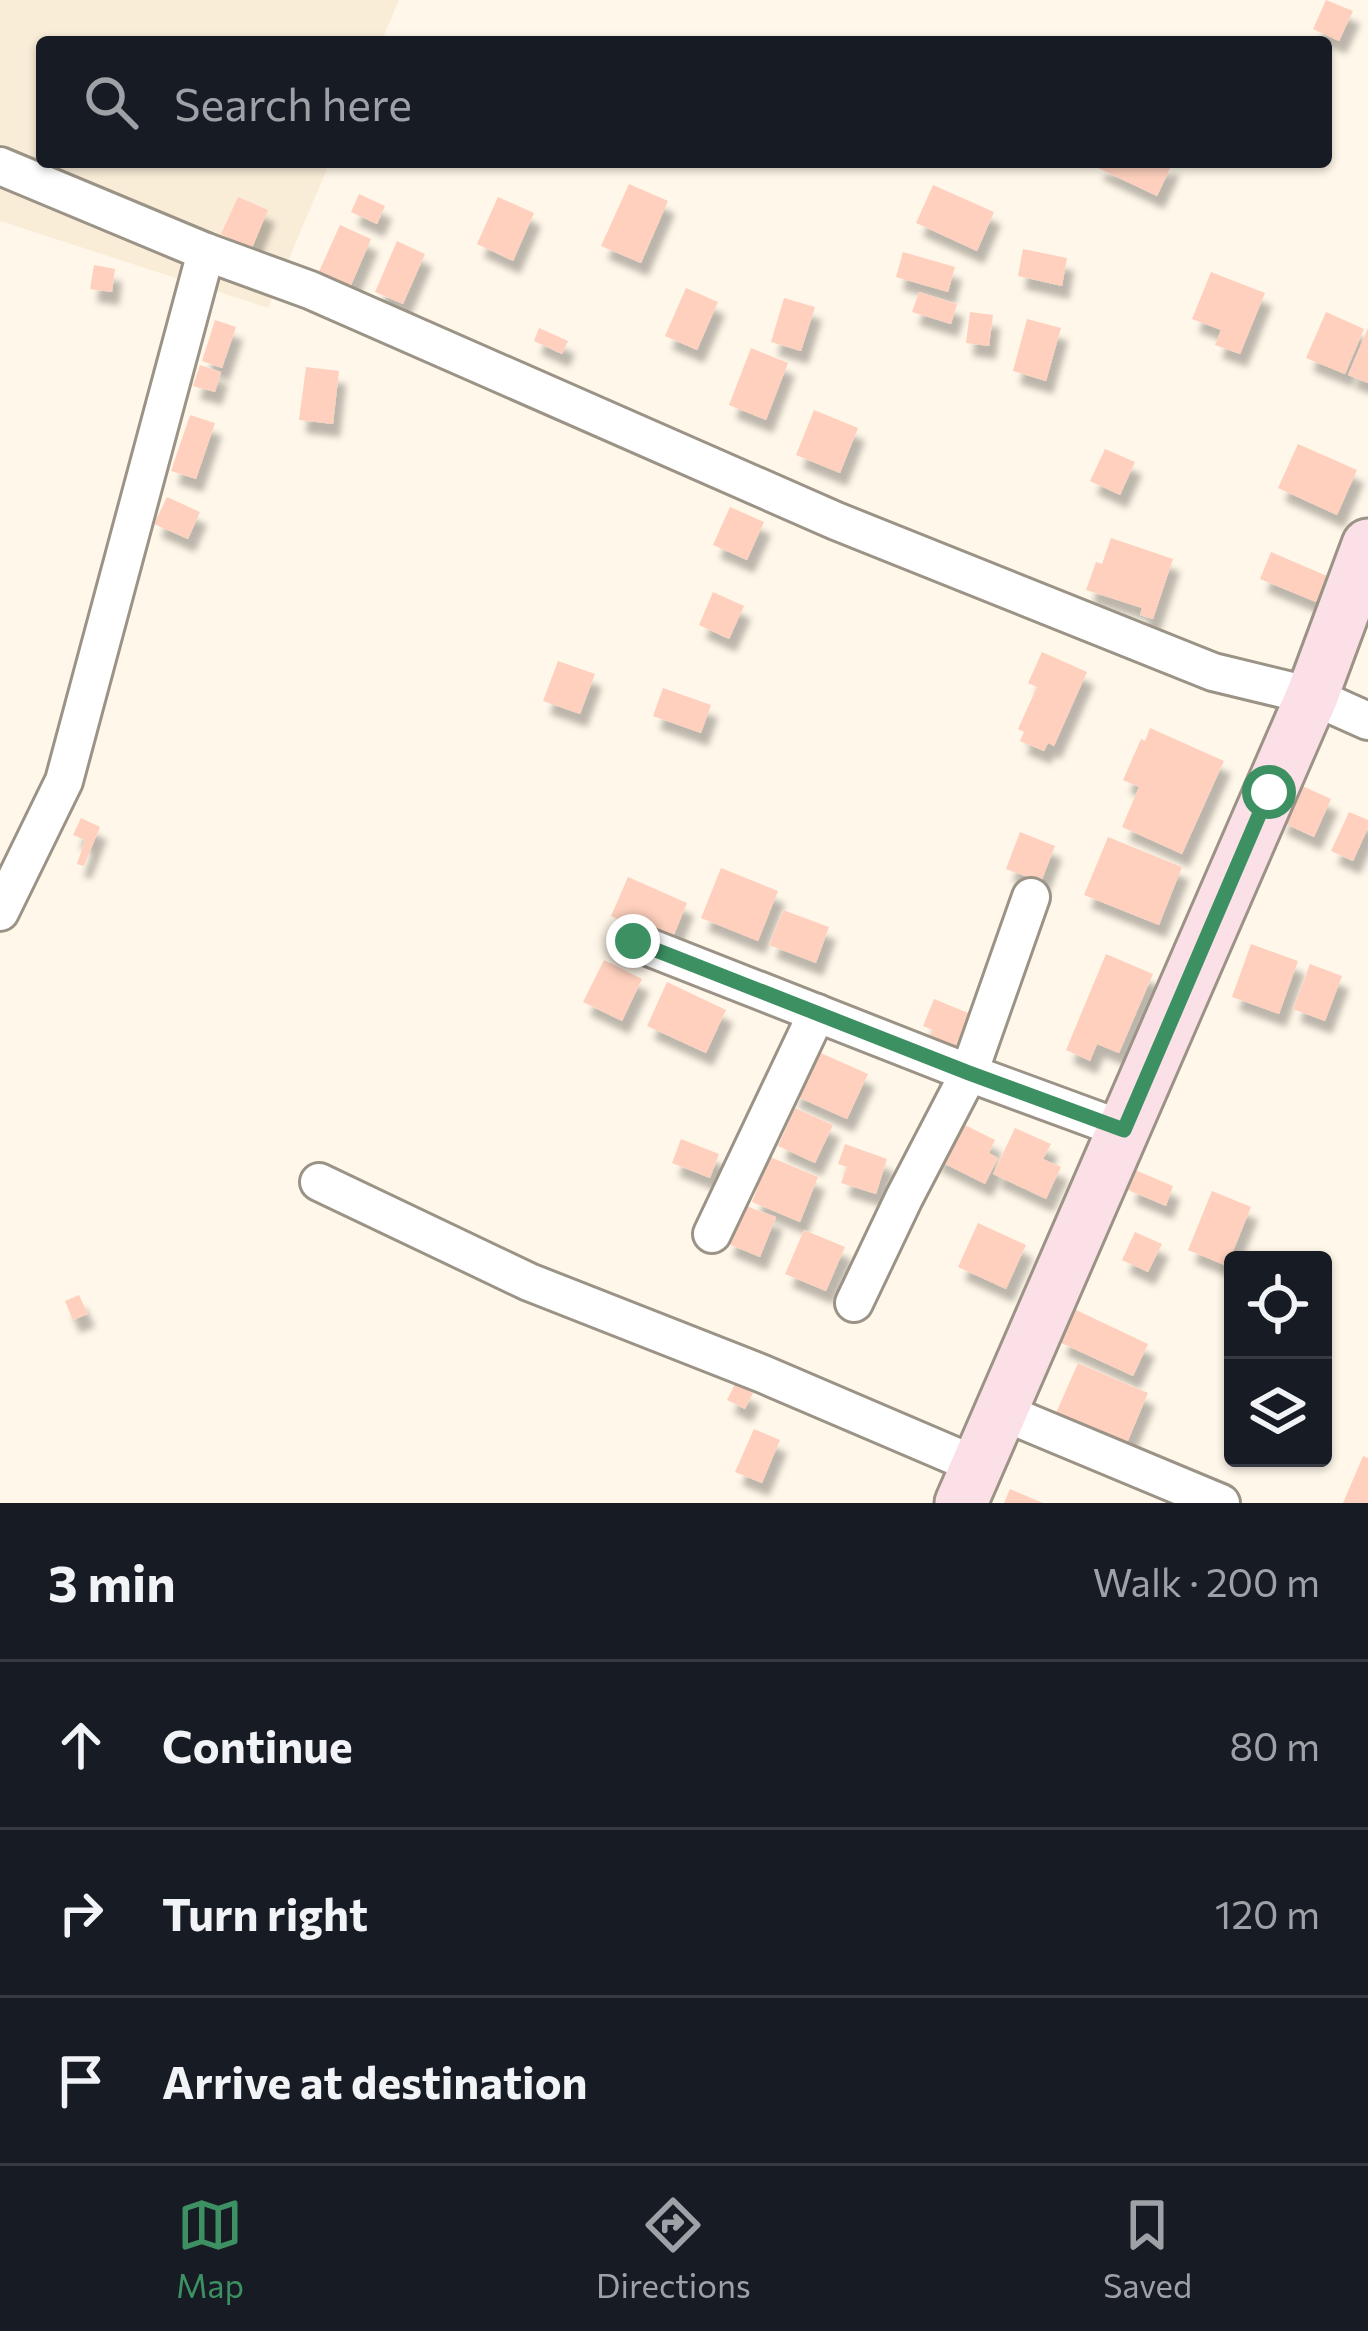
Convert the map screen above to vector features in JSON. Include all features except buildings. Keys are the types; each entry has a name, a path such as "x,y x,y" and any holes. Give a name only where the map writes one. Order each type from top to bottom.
{"street":[{"path":"0,166 310,290 878,538 1213,672 1312,696 1368,721"},
{"path":"0,912 64,781 206,252"},
{"path":"319,1182 529,1282 763,1374 970,1485 1312,696 1368,545"},
{"path":"854,1304 969,1073 1031,897"},
{"path":"633,941 1124,1130"},
{"path":"712,1234 817,1013"},
{"path":"1003,1412 1221,1503"}],"shaded area":[{"path":"0,0 399,0 384,36 36,36 36,168 327,168 268,308 0,221"}],"route":[{"path":"633,941 1124,1130 1269,792"}]}
